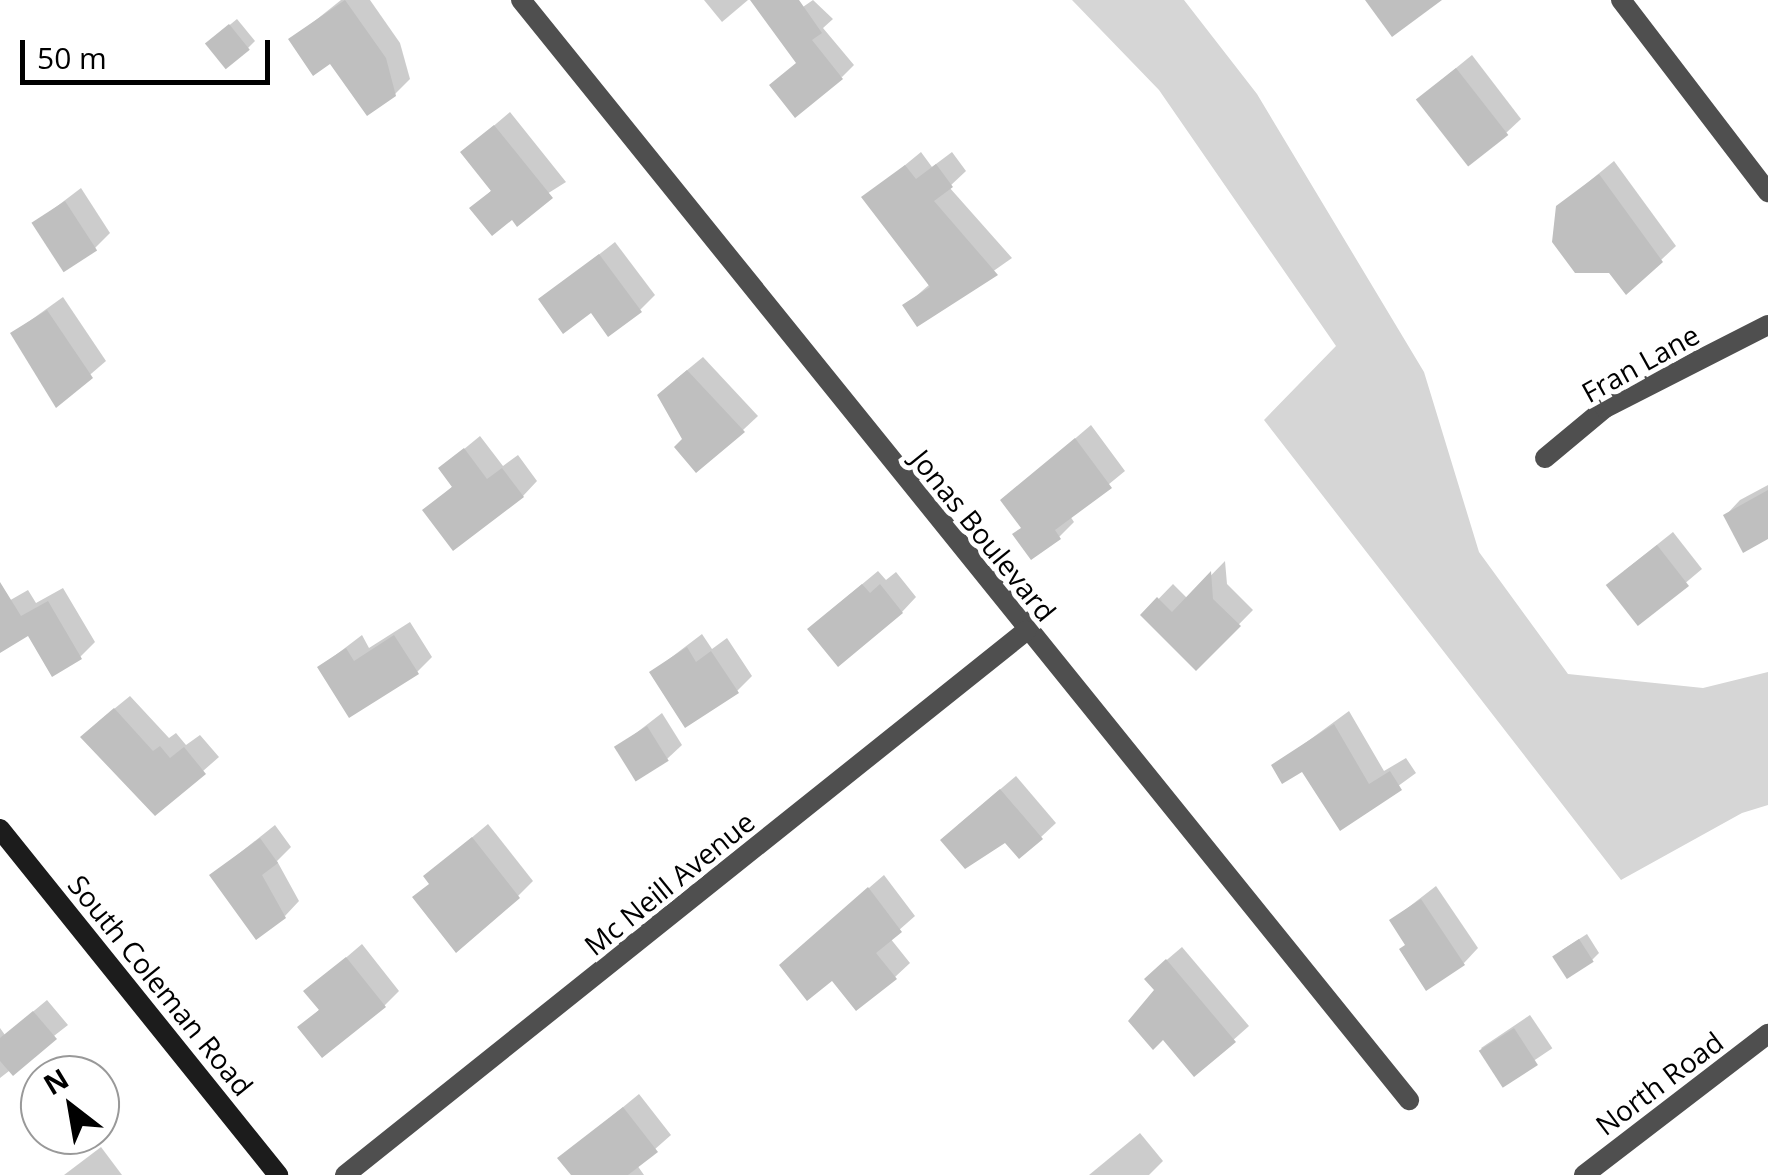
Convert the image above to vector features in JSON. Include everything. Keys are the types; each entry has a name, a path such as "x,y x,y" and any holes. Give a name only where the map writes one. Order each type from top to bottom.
{"street":[{"name":"Jonas Boulevard","path":"521,0 1026,632 1410,1100"},
{"path":"1621,0 1768,192"},
{"name":"Fran Lane","path":"1545,458 1605,408 1768,325"},
{"name":"Mc Neill Avenue","path":"345,1175 1026,632"},
{"name":"South Coleman Road","path":"0,829 278,1175"},
{"name":"North Road","path":"1584,1175 1768,1034"}],"shaded area":[{"path":"1072,0 1184,0 1257,94 1424,372 1479,552 1568,674 1703,688 1768,672 1768,805 1742,813 1621,880 1264,420 1336,346 1159,90"}],"building":[{"path":"345,0 386,58 396,96 367,116 330,64 313,76 288,39"},
{"path":"750,0 799,0 822,33 812,40 843,79 795,118 769,85 796,63"},
{"path":"1365,0 1442,0 1392,37"},
{"path":"229,24 250,50 226,69 205,44"},
{"path":"1456,68 1508,135 1468,166 1416,99"},
{"path":"494,125 553,198 517,227 512,220 492,236 469,208 491,191 460,152"},
{"path":"936,164 953,187 934,201 998,275 917,327 902,305 930,287 861,197 905,165 916,179"},
{"path":"1599,174 1663,262 1626,295 1609,273 1575,273 1552,242 1556,206"},
{"path":"65,201 97,250 64,272 31,223"},
{"path":"599,254 642,312 608,337 591,313 563,334 538,299"},
{"path":"47,310 93,378 56,408 10,333"},
{"path":"687,370 745,432 696,473 674,447 682,439 657,395"},
{"path":"1075,438 1112,488 1055,530 1061,539 1031,560 1012,534 1021,528 1000,500"},
{"path":"464,448 487,479 502,468 524,497 453,551 422,510 452,487 438,468"},
{"path":"1768,490 1768,539 1743,553 1723,515"},
{"path":"1657,545 1689,586 1638,626 1606,585"},
{"path":"1211,571 1213,599 1241,626 1196,671 1140,615 1157,597 1172,612"},
{"path":"0,582 21,616 48,601 82,659 52,677 28,636 0,653"},
{"path":"862,584 870,593 880,584 903,613 838,667 807,629"},
{"path":"394,635 419,674 349,718 317,667 346,648 354,661"},
{"path":"687,647 696,662 711,651 739,693 685,728 649,672"},
{"path":"114,708 153,751 160,746 170,758 184,747 206,774 155,816 80,737"},
{"path":"1334,724 1369,784 1390,771 1402,790 1340,831 1302,772 1282,784 1271,765"},
{"path":"647,726 669,761 636,781 614,747"},
{"path":"1000,789 1043,839 1019,859 1005,843 965,869 940,840"},
{"path":"472,837 520,898 456,953 412,897 429,884 423,876"},
{"path":"260,838 278,863 262,875 286,918 256,940 209,875"},
{"path":"868,887 902,932 876,953 897,979 856,1011 832,981 807,1001 779,965"},
{"path":"1421,899 1465,965 1426,991 1399,949 1405,945 1389,920"},
{"path":"1579,939 1594,962 1567,979 1552,956"},
{"path":"346,957 386,1007 322,1058 297,1027 319,1010 303,991"},
{"path":"1166,959 1236,1042 1194,1077 1163,1040 1153,1050 1128,1021 1154,990 1144,979"},
{"path":"33,1011 57,1039 38,1055 20,1055 20,1070 13,1076 0,1061 0,1038"},
{"path":"1514,1028 1538,1065 1503,1088 1479,1051"},
{"path":"623,1107 658,1152 628,1175 571,1175 557,1158"}]}
